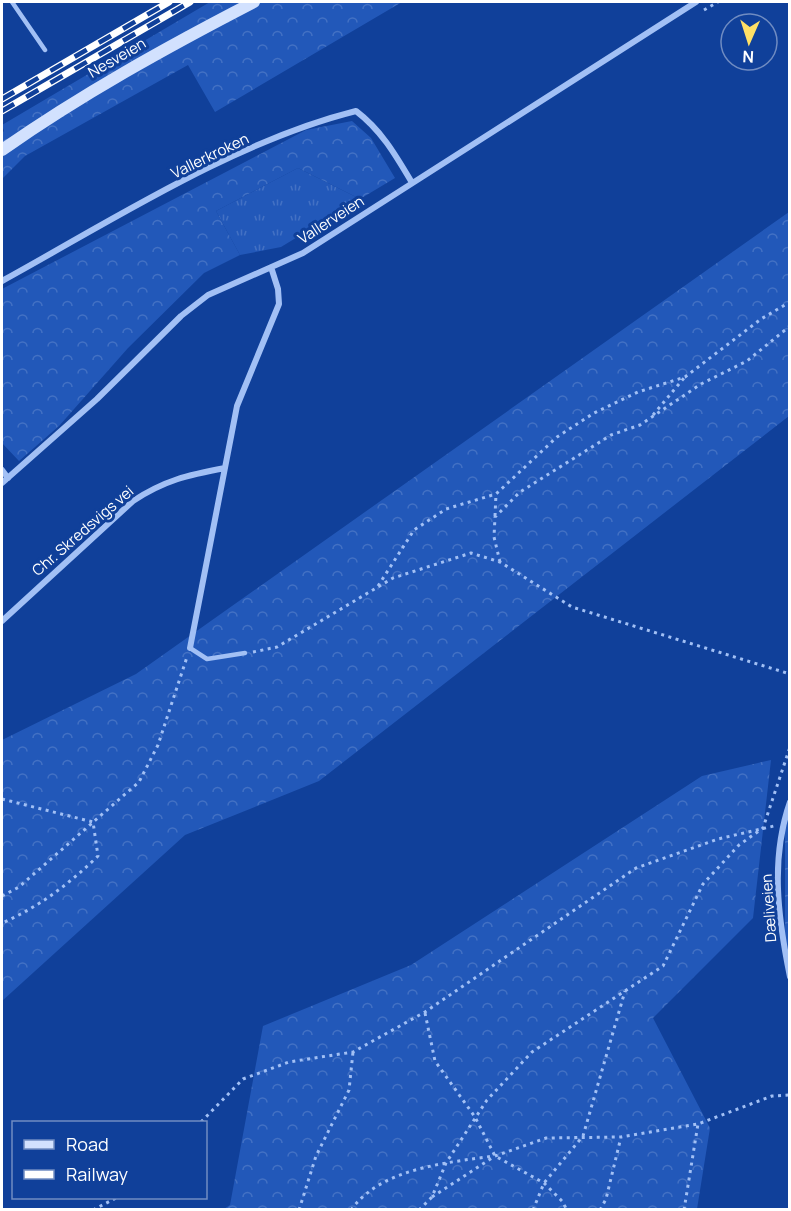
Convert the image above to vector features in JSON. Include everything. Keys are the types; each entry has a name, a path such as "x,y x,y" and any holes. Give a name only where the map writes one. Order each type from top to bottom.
{"street":[{"name":"Nesveien","path":"2,150 54,113 129,68 254,2"},
{"name":"Vallerveien","path":"2,483 97,399 181,316 208,295 303,253 696,2"},
{"name":"Vallerkroken","path":"2,281 161,194 244,152 297,128 356,111 373,124 387,141 411,182"},
{"path":"190,648 237,406 279,304 278,289 271,267"},
{"name":"Chr. Skredsvigs vei","path":"2,621 133,501 156,486 178,477 225,468"},
{"path":"2,470 8,478"},
{"name":"Dæliveien","path":"789,802 782,824 776,884 789,976"}],"lane":[{"path":"12,2 45,50"},
{"path":"190,648 207,659 245,653"}],"path":[{"path":"650,418 685,377 761,319 789,302"},
{"path":"495,517 520,492 611,435 640,425 701,384 747,361 789,326"},
{"path":"377,588 414,530 446,509 496,494 557,437 594,413 638,392 685,377"},
{"path":"496,494 494,537 500,562"},
{"path":"245,653 277,647 393,578 471,553 500,562 572,607 789,674"},
{"path":"2,896 19,887 139,782 158,745 190,648"},
{"path":"432,1197 446,1163 486,1100 532,1052 663,966 703,884 739,845 763,828 789,747"},
{"path":"2,798 93,822"},
{"path":"2,923 33,908 70,883 98,856 93,822"},
{"path":"202,1121 243,1079 289,1062 353,1052 425,1012 636,868 718,839 763,828"},
{"path":"533,1209 544,1183 583,1136 625,991"},
{"path":"425,1012 435,1061 476,1117 495,1156 544,1183 567,1209"},
{"path":"299,1209 316,1156 349,1090 353,1052"},
{"path":"351,1209 362,1194 423,1166 495,1156 546,1138 621,1137 698,1124 772,1096 789,1095"},
{"path":"684,1209 698,1124"},
{"path":"600,1209 606,1199 621,1137"},
{"path":"419,1209 432,1197 495,1156"},
{"path":"93,1209 112,1199"}],"green space":[{"path":"210,2 402,2 215,112 188,65 25,156 2,179 2,133 4,131 2,125"},
{"path":"352,121 371,138 395,178 360,199 298,168 216,211 240,255 204,273 128,348 59,426 19,461 2,443 2,289 306,130"},
{"path":"298,168 360,199 281,247 240,255 216,211"},
{"path":"789,212 789,416 319,781 185,835 2,1001 2,740 136,674"},
{"path":"771,760 753,918 653,1018 710,1128 697,1209 224,1209 230,1205 263,1026 411,965 702,776"},
{"path":"789,812 789,960 785,946 785,819"}],"railway":[{"path":"2,99 169,2"},
{"path":"2,111 190,2"}]}
